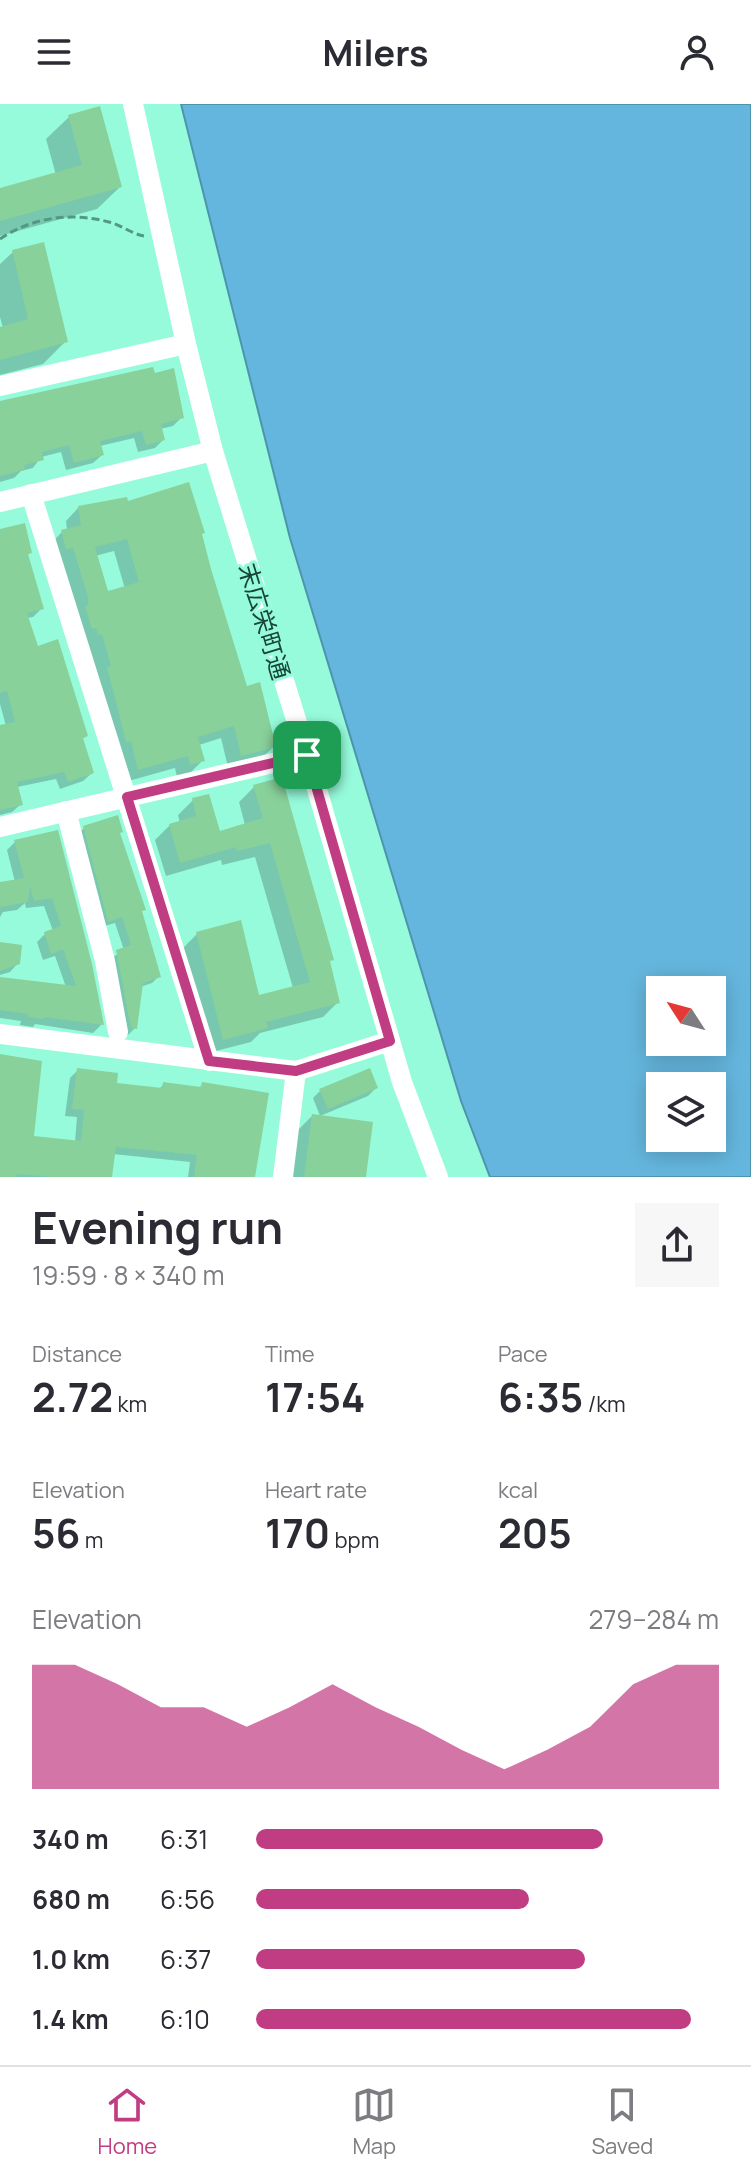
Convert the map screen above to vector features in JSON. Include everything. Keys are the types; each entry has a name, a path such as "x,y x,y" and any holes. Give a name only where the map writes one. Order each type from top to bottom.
{"street":[{"name":"末広栄町通","path":"133,104 213,451 307,755 402,1082 438,1177"},
{"path":"0,386 186,344"},
{"path":"0,502 213,451"},
{"path":"31,494 209,1061"},
{"path":"0,827 307,755"},
{"path":"66,811 105,961 118,1032"},
{"path":"0,1034 296,1071 390,1041"},
{"path":"283,1177 296,1071"}],"path":[{"path":"0,239 31,223 72,216 109,222 144,236"}],"water":[{"path":"181,104 751,104 751,1177 490,1177 461,1101 290,538"}],"building":[{"path":"100,106 122,187 0,221 0,188 82,165 68,115"},
{"path":"44,242 68,342 0,360 0,327 28,319 12,250"},
{"path":"153,367 155,373 174,368 184,418 161,424 165,440 146,445 142,431 100,441 104,455 74,463 69,445 42,452 44,460 24,465 25,470 0,476 0,401"},
{"path":"189,482 205,533 202,534 211,569 247,686 260,682 276,747 241,756 234,726 198,737 205,761 190,765 188,756 138,770 131,741 126,742 102,634 98,635 96,628 92,629 85,606 88,606 88,597 73,548 66,549 61,530 81,525 78,506 127,497 128,501","holes":["127,539 139,582 108,591 95,547"]},
{"path":"25,523 32,553 28,554 44,609 27,613 38,646 58,639 88,736 83,738 94,773 68,782 64,772 17,782 23,805 0,810 0,725 15,722 7,691 0,693 0,529"},
{"path":"282,777 334,960 330,961 340,1003 266,1022 268,1028 223,1040 196,932 241,920 259,995 310,982 270,843 237,851 236,847 180,863 169,824 196,816 192,798 209,794 220,831 263,818 253,785"},
{"path":"118,815 123,832 120,833 146,910 142,911 161,977 143,983 137,1029 131,1028 116,950 131,945 122,917 108,922 83,826"},
{"path":"58,830 104,1025 28,1017 28,1014 0,1010 0,977 76,986 63,949 51,954 44,932 61,926 52,898 34,901 30,886 28,902 0,907 0,882 24,878 14,840"},
{"path":"0,942 22,945 20,964 0,971"},
{"path":"0,1054 42,1061 34,1136 81,1141 84,1110 72,1109 77,1068 118,1073 117,1083 162,1088 163,1082 201,1087 202,1082 269,1093 255,1177 194,1177 197,1155 116,1147 112,1177 17,1174 16,1177 0,1177"},
{"path":"370,1068 378,1088 328,1109 319,1089"},
{"path":"312,1114 373,1122 366,1177 304,1177"}],"route":[{"path":"307,755 390,1041 296,1071 209,1061 127,797 307,755"}]}
